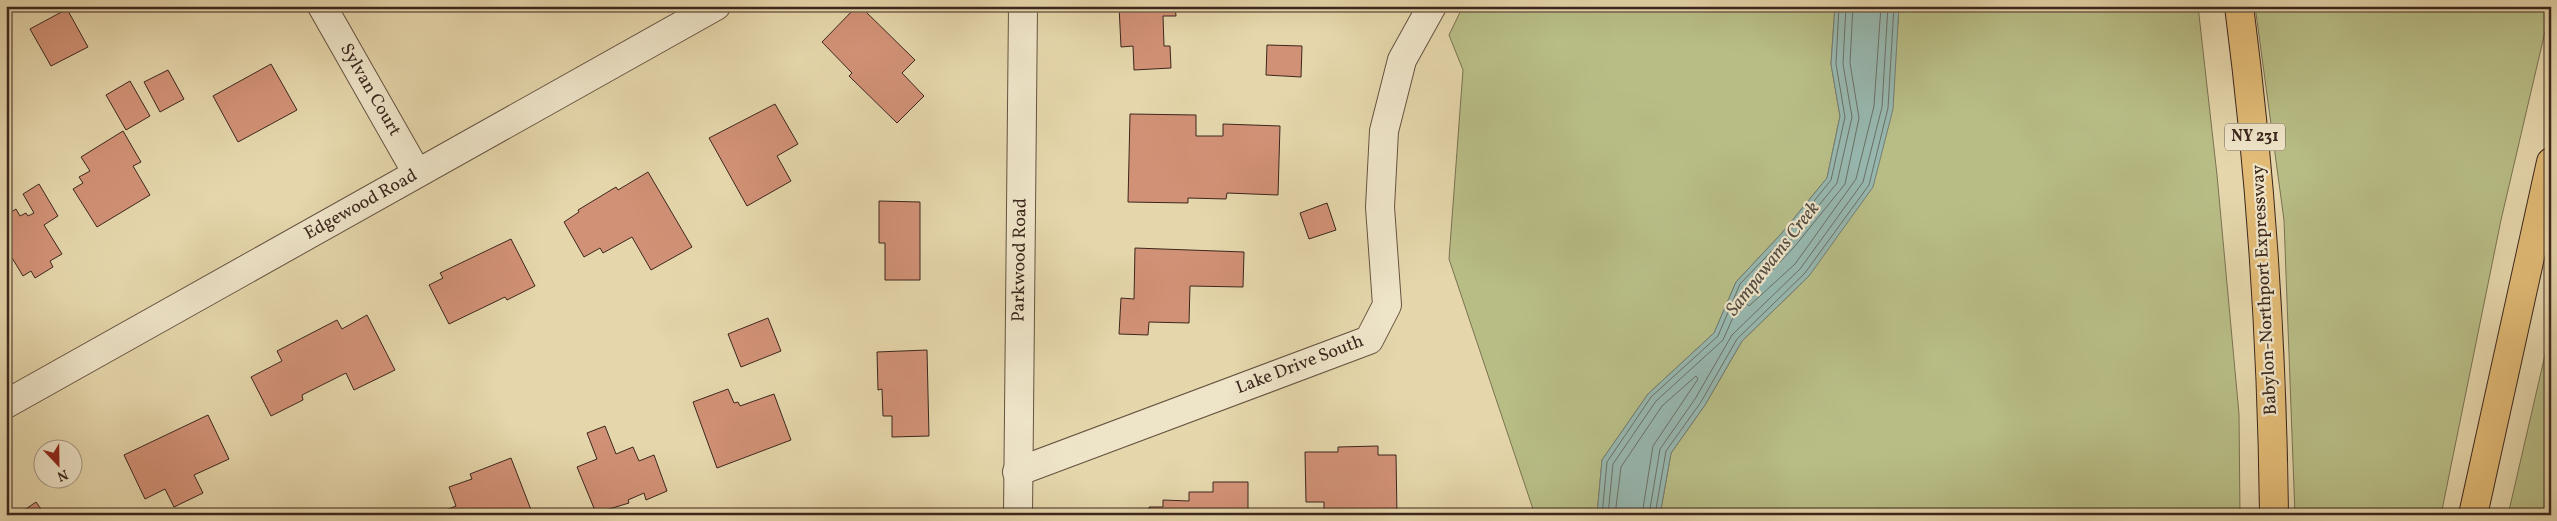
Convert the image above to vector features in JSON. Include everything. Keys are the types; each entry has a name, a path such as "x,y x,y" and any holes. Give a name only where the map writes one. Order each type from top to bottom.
{"main road":[{"name":"Babylon-Northport Expressway","path":"2239,6 2251,104 2266,269 2271,362 2274,515"},
{"path":"2473,515 2551,162"}],"street":[{"name":"Sylvan Court","path":"322,6 417,173"},
{"name":"Edgewood Road","path":"6,404 716,6"},
{"name":"Parkwood Road","path":"1018,515 1017,472 1024,6"},
{"name":"Lake Drive South","path":"1017,472 1369,340 1387,305 1380,207 1384,130 1402,60 1432,6"}],"green space":[{"path":"1463,6 1835,6 1831,64 1840,116 1827,178 1781,234 1736,282 1714,333 1648,394 1602,460 1597,515 1535,515 1449,259 1463,70 1449,35"},
{"path":"1899,6 2198,6 2217,175 2239,414 2240,515 1660,515 1671,453 1705,405 1742,341 1809,276 1898,24"},
{"path":"2255,6 2551,6 2501,220 2441,515 2295,515 2284,220"},
{"path":"2551,329 2551,515 2508,515"}],"water":[{"name":"Sampawams Creek","path":"1835,6 1899,6 1893,109 1873,187 1809,276 1742,341 1705,405 1671,453 1660,515 1597,515 1602,460 1648,394 1714,333 1736,282 1781,234 1827,178 1840,116 1831,64"}],"building":[{"path":"857,6 860,6 915,60 902,73 924,96 897,123 849,76 852,73 822,42"},
{"path":"1119,6 1175,6 1176,16 1163,16 1164,46 1170,46 1171,68 1134,70 1133,46 1121,47"},
{"path":"67,9 88,47 51,66 30,29"},
{"path":"1267,45 1302,46 1301,77 1266,75"},
{"path":"271,64 297,110 238,142 213,96"},
{"path":"168,70 184,99 160,112 144,82"},
{"path":"130,81 150,116 126,130 106,95"},
{"path":"775,104 798,144 777,156 791,181 747,206 709,138"},
{"path":"1130,114 1196,115 1196,136 1223,136 1223,124 1280,126 1278,195 1227,193 1226,199 1188,198 1188,203 1128,202"},
{"path":"123,131 141,162 133,166 150,195 97,227 73,189 83,183 79,177 90,171 81,157"},
{"path":"648,172 692,247 651,270 632,237 603,253 600,248 584,257 564,222 579,212 578,210 616,187 618,190"},
{"path":"39,184 58,216 44,225 62,254 50,261 53,267 35,278 31,271 23,276 6,248 6,215 16,209 20,216 26,213 28,216 34,213 23,194"},
{"path":"879,201 920,202 920,280 885,280 885,243 879,243"},
{"path":"1327,203 1336,230 1309,239 1300,213"},
{"path":"511,239 535,286 507,300 505,297 449,324 429,285 443,278 440,273"},
{"path":"1135,248 1244,252 1243,287 1190,286 1189,323 1149,322 1148,335 1119,334 1121,298 1134,299"},
{"path":"367,315 395,370 354,390 346,373 302,395 303,400 271,416 251,377 282,361 277,351 337,320 342,329"},
{"path":"768,318 781,351 741,367 728,334"},
{"path":"927,350 929,436 892,437 892,416 883,416 882,389 878,390 877,352"},
{"path":"728,389 734,403 738,402 740,406 774,394 791,440 717,468 693,402"},
{"path":"208,415 229,459 194,475 203,493 174,507 165,489 145,499 124,455"},
{"path":"605,426 616,454 633,447 639,461 654,455 667,491 646,500 644,493 628,500 629,503 596,513 577,467 597,459 587,433"},
{"path":"1378,446 1378,455 1396,455 1397,515 1324,515 1324,502 1306,502 1305,452 1338,452 1338,447"},
{"path":"511,458 533,515 448,515 446,510 456,506 449,487 472,479 470,474"},
{"path":"1213,482 1248,482 1248,515 1150,515 1149,507 1163,507 1163,500 1189,501 1189,492 1213,492"},
{"path":"36,502 45,515 17,515"}]}
